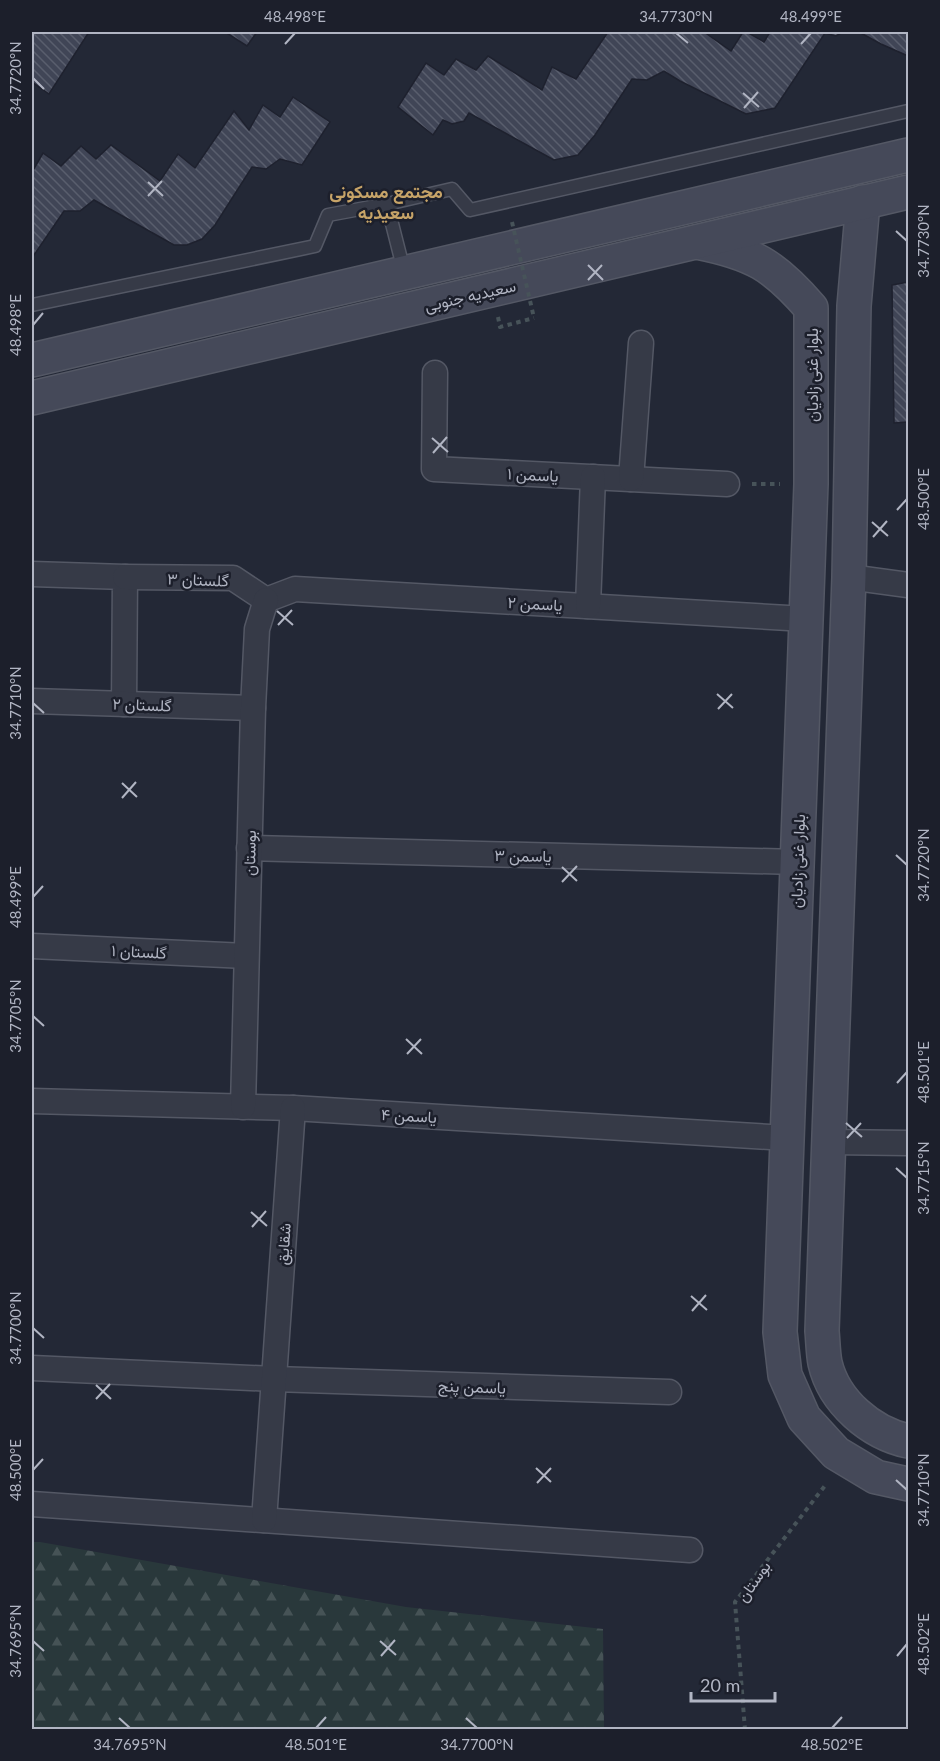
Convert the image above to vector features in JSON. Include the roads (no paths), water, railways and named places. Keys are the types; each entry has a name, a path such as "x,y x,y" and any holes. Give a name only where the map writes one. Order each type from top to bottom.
{"street":[{"path":"32,360 909,155"},
{"name":"سعیدیه جنوبی","path":"32,398 909,192"},
{"path":"863,202 854,306 849,577 822,1330 825,1364 840,1395 862,1420 892,1438 909,1441"},
{"name":"بلوار غنی زادیان","path":"697,242 738,252 764,263 811,308 811,484 780,1332 785,1375 804,1418 836,1454 876,1477 909,1484"},
{"path":"811,308 817,295 826,288 838,288 848,295 854,306"},
{"path":"631,479 641,343"},
{"name":"یاسمن ۱","path":"435,373 434,469 727,484"},
{"path":"588,606 593,477"},
{"name":"گلستان ۳","path":"32,574 233,578 266,600"},
{"path":"124,704 125,577"},
{"path":"849,577 909,585"},
{"name":"یاسمن ۲","path":"266,600 295,589 806,619"},
{"name":"بوستان","path":"243,1107 253,708 257,629 266,600"},
{"name":"گلستان ۲","path":"32,701 253,708"},
{"name":"یاسمن ۳","path":"249,848 797,862"},
{"name":"گلستان ۱","path":"32,946 246,956"},
{"name":"یاسمن ۴","path":"32,1101 292,1108 787,1138"},
{"name":"شقایق","path":"264,1520 292,1108"},
{"path":"787,1138 829,1142 909,1143"},
{"path":"32,1368 274,1379"},
{"name":"یاسمن پنج","path":"274,1379 669,1392"},
{"path":"32,1504 690,1550"}],"lane":[{"path":"32,305 315,246 328,215 452,189 470,210 909,111"},
{"path":"387,204 404,272"}],"district":[{"name":"مجتمع مسکونی سعیدیه","path":"386,201"}]}
